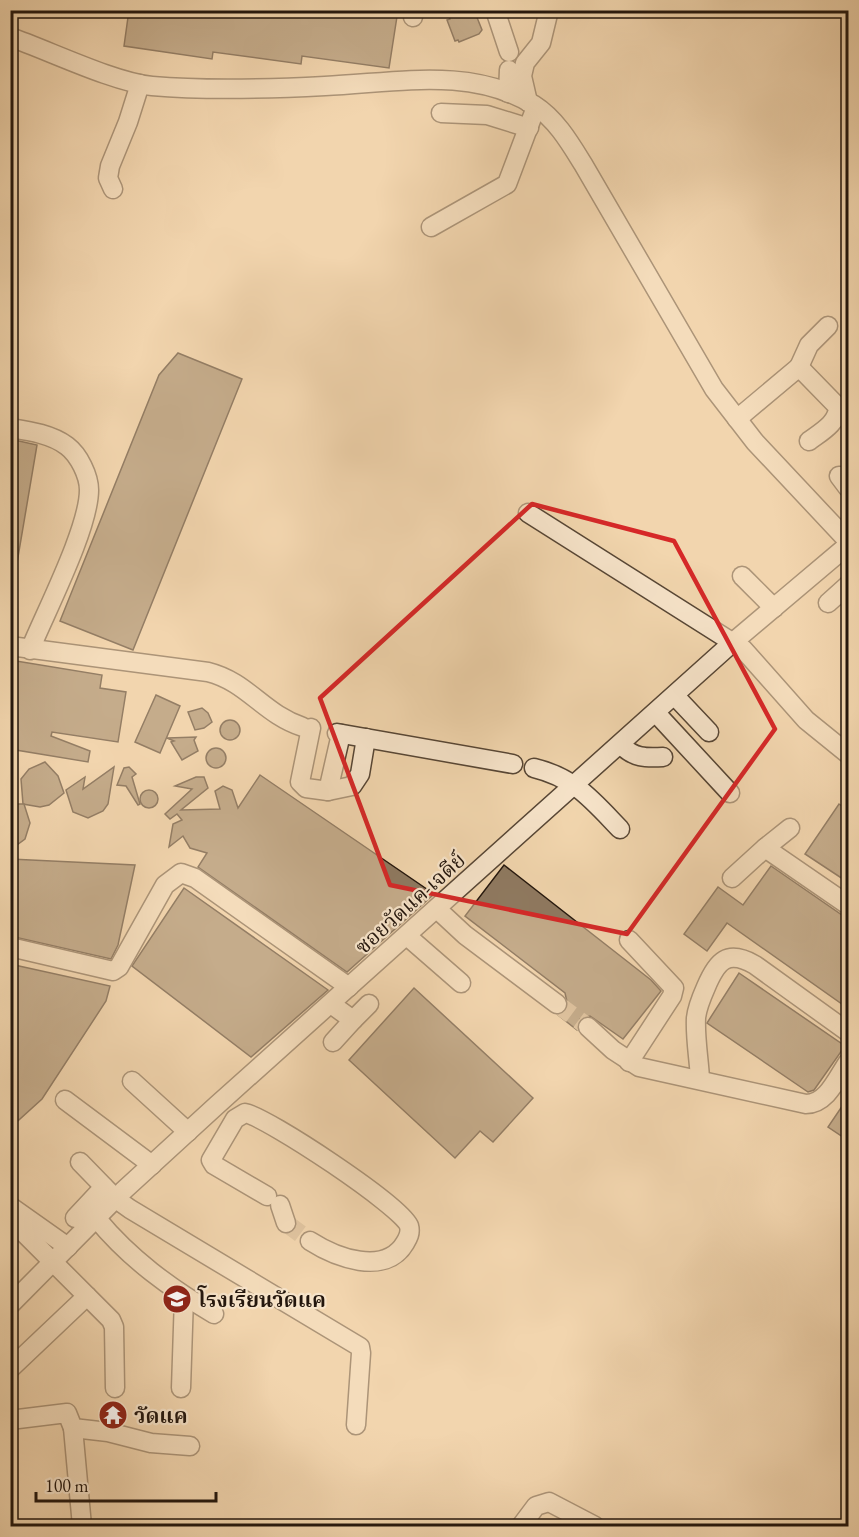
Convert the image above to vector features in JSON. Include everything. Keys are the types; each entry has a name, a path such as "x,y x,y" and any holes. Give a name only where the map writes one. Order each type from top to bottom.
{"street":[{"path":"495,10 509,52"},
{"path":"430,227 507,184 529,128 532,104 522,76 525,63 541,43 549,10"},
{"path":"10,37 140,84 224,88 325,86 436,79 470,81 508,93 532,104 565,135 655,285 699,365 737,418 755,442 849,543"},
{"path":"508,93 509,70"},
{"path":"112,189 108,178 110,166 140,84"},
{"path":"441,112 487,115 529,128"},
{"path":"737,418 799,367 809,345 828,326"},
{"path":"799,367 838,407 838,415 809,441"},
{"path":"10,428 39,434 68,446 78,458 89,488 88,503 78,533 30,650"},
{"path":"528,513 732,643 756,661 806,720 849,754"},
{"name":"ซอยวัดแค-เจดีย์","path":"10,1305 97,1219 110,1193 152,1165 577,785 732,643 849,543"},
{"path":"742,576 774,608"},
{"path":"828,603 849,585"},
{"path":"10,646 208,672 228,677 283,720 307,727 301,785 328,791 352,786 358,781 366,738"},
{"path":"675,696 709,732"},
{"path":"656,713 730,793"},
{"path":"328,791 339,734 513,764"},
{"path":"621,745 631,755 663,757"},
{"path":"534,768 552,772 577,785 620,829"},
{"path":"732,878 790,828"},
{"path":"765,848 849,905"},
{"path":"10,947 113,971 119,967 165,885 181,873 195,878 349,987"},
{"path":"437,909 465,935 556,1004"},
{"path":"407,936 461,983"},
{"path":"629,940 674,988 672,996 629,1062"},
{"path":"700,1079 696,1016 712,973 722,961 730,957 741,957 755,965 849,1032"},
{"path":"331,1004 353,1020"},
{"path":"333,1041 369,1004"},
{"path":"588,1027 629,1062 653,1071 814,1104 823,1099 849,1062"},
{"path":"132,1081 188,1132"},
{"path":"65,1100 152,1165"},
{"path":"217,1105 235,1119"},
{"path":"286,1223 273,1200 214,1165 211,1160 240,1114 249,1113 337,1167 399,1211 410,1227 409,1235 401,1250 391,1257 376,1260 344,1259 310,1241"},
{"path":"80,1162 110,1193 157,1227 360,1347 356,1425"},
{"path":"75,1218 110,1193"},
{"path":"10,1206 68,1247"},
{"path":"97,1219 131,1257 184,1297 214,1314"},
{"path":"10,1223 111,1320 114,1327 115,1388"},
{"path":"10,1369 87,1296"},
{"path":"181,1388 184,1297"},
{"path":"10,1420 67,1413 73,1428 82,1527"},
{"path":"73,1428 108,1432 151,1443 190,1446"},
{"path":"522,1527 536,1506 549,1502 595,1527"}],"highlighted area":[{"path":"532,504 674,541 775,729 627,934 390,885 320,698"}],"building":[{"path":"129,10 398,10 389,68 302,56 301,64 213,52 212,59 124,46"},
{"path":"462,10 474,10 482,30 479,34 459,42 455,41 447,20 450,19 449,15"},
{"path":"178,353 242,379 133,650 60,621 159,375"},
{"path":"10,439 37,445 16,569 10,568"},
{"path":"10,660 102,675 100,688 126,692 118,742 52,732 51,736 90,751 88,762 10,749"},
{"path":"156,695 180,706 160,753 135,742"},
{"path":"202,708 208,713 212,722 204,728 195,730 188,712"},
{"path":"226,720 234,720 240,726 240,734 234,740 226,740 220,734 220,726"},
{"path":"196,737 194,740 198,751 182,760 171,742 174,741 167,738"},
{"path":"212,748 220,748 226,754 226,762 220,768 212,768 206,762 206,754"},
{"path":"45,762 58,776 64,793 49,805 40,807 23,804 21,779 29,769"},
{"path":"114,767 108,804 103,811 88,818 73,812 66,790 85,777 83,789"},
{"path":"129,767 136,774 132,777 140,804 138,805 126,786 117,785 124,768"},
{"path":"260,775 434,894 347,972 198,867 207,853 190,848 183,836 169,847 173,824 182,820 177,814 170,819 165,814 192,789 175,786 196,777 204,777 208,788 181,810 220,809 215,791 223,786 232,790 238,808"},
{"path":"145,790 153,790 158,795 156,806 145,808 140,803 140,795"},
{"path":"10,804 24,804 30,823 25,839 10,850"},
{"path":"839,804 849,811 849,883 805,854"},
{"path":"10,859 135,865 118,945 111,959 10,936"},
{"path":"504,865 651,980 661,991 623,1039 590,1016 580,1019 577,1030 558,1015 566,1011 568,1006 565,993 465,916"},
{"path":"771,866 849,920 849,1009 727,923 707,951 684,934 718,887 743,905"},
{"path":"184,888 328,990 251,1057 132,966"},
{"path":"10,964 110,986 106,1001 42,1099 10,1128"},
{"path":"739,973 845,1046 814,1090 808,1092 707,1023"},
{"path":"414,988 533,1098 493,1142 480,1131 455,1158 349,1060"},
{"path":"849,1096 849,1141 828,1127"}],"tunnel":[{"path":"557,1004 588,1027"},
{"path":"286,1223 310,1241"}],"place":[{"name":"โรงเรียนวัดแค","path":"177,1299"},
{"name":"วัดแค","path":"113,1415"}]}
